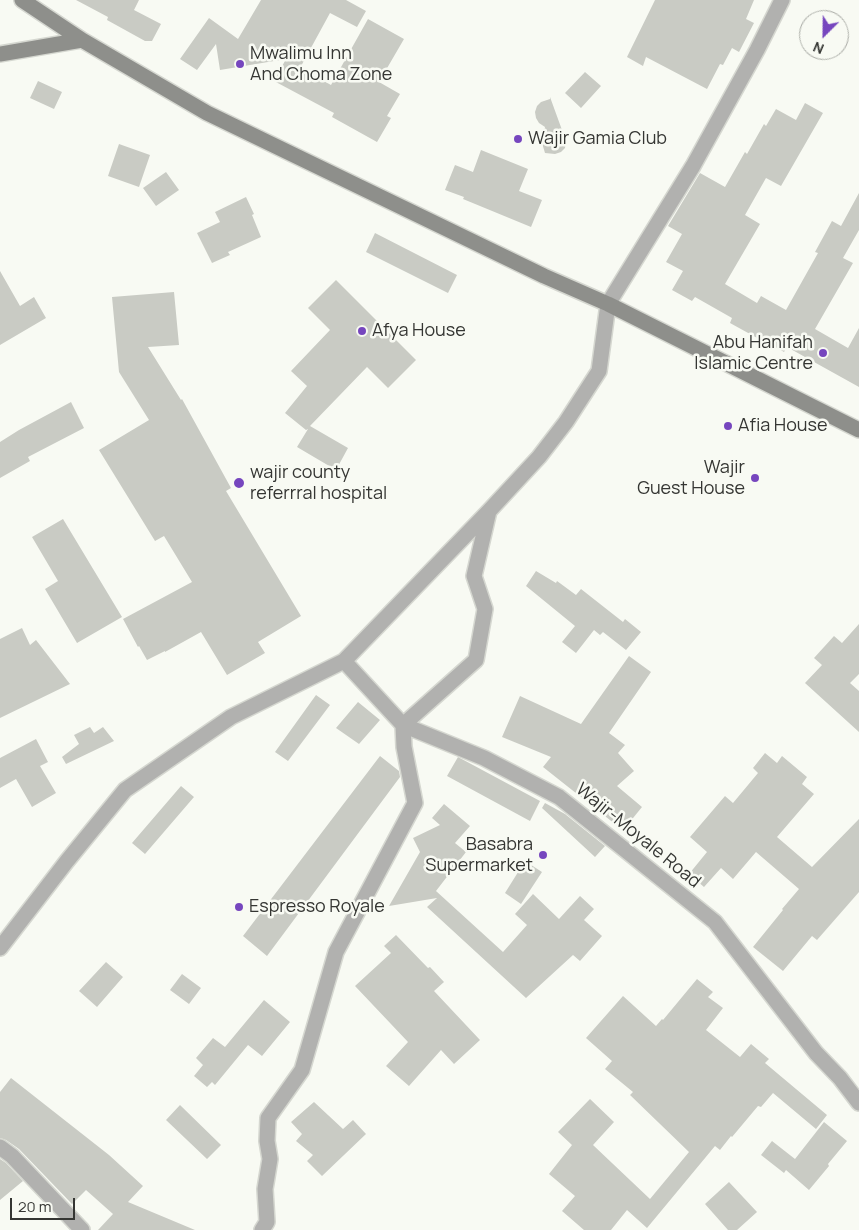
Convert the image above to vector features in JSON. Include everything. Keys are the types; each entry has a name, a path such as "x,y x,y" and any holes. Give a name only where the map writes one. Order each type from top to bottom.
{"street":[{"path":"22,0 82,40 207,113 544,276 608,304 859,430"},
{"path":"0,948 61,868 125,790 231,717 344,661 489,511 538,457 566,422 599,371 608,304 693,166 757,50 782,0"},
{"path":"0,54 82,40"},
{"path":"262,1230 267,1222 265,1189 270,1159 267,1141 268,1118 302,1070 336,952 416,804 404,747 403,725 476,660 485,609 474,576 489,511"},
{"name":"Wajir-Moyale Road","path":"344,661 403,725 484,758 559,797 715,922 816,1053 840,1078 859,1102"},
{"path":"0,1147 12,1156 82,1230"}],"building":[{"path":"76,0 139,0 134,10 161,24 152,41 145,41 107,20 108,17"},
{"path":"261,0 346,0 366,11 357,27 330,13 300,68 331,85 368,19 404,39 379,82 400,94 387,116 391,118 377,142 332,117 334,113 274,81 286,59 220,70 216,44 197,70 180,59 209,18 238,39"},
{"path":"655,0 754,0 746,19 754,23 739,52 732,48 723,65 720,64 707,89 646,57 643,66 627,57"},
{"path":"585,72 601,86 581,108 565,93"},
{"path":"38,81 62,92 54,109 30,98"},
{"path":"550,97 566,141 565,148 555,154 545,153 542,143 545,127 539,123 535,112 541,102 550,99"},
{"path":"805,103 823,113 781,186 766,178 745,215 760,224 725,284 757,303 761,296 786,310 818,253 815,252 832,221 841,226 859,193 859,230 843,258 853,263 815,329 848,348 859,328 859,387 787,347 784,352 759,339 730,323 732,318 695,297 692,301 672,290 683,271 666,262 682,234 668,226 700,173 725,187 745,152 747,154 764,124 766,126 776,109 796,120"},
{"path":"119,144 150,155 139,187 108,176"},
{"path":"481,150 528,169 519,191 542,200 531,227 445,190 455,165 473,172"},
{"path":"166,172 179,190 156,206 143,188"},
{"path":"246,197 254,214 252,215 261,237 228,252 230,255 212,263 197,233 220,222 215,212"},
{"path":"375,233 457,275 448,293 366,252"},
{"path":"0,271 20,306 34,297 46,318 0,345"},
{"path":"336,280 416,360 388,388 367,367 310,426 348,448 336,470 297,447 308,429 306,430 285,413 307,386 291,371 330,330 308,308"},
{"path":"174,292 179,345 148,347 182,399 231,488 226,491 301,616 258,642 265,653 227,675 201,632 147,660 138,647 123,619 192,582 164,536 155,541 99,450 149,420 119,372 112,297"},
{"path":"71,402 84,428 28,457 30,461 0,478 0,442"},
{"path":"63,519 122,617 77,643 45,589 58,581 32,537"},
{"path":"536,571 556,583 557,581 576,595 581,589 623,622 625,619 641,632 626,650 603,632 600,635 594,630 576,653 562,642 575,626 526,586"},
{"path":"859,624 859,674 850,683 859,691 859,732 805,683 822,665 814,658 834,636 842,643"},
{"path":"22,628 30,645 36,640 70,684 0,718 0,639"},
{"path":"629,656 651,672 609,733 625,745 618,753 634,771 617,786 642,807 629,823 627,821 620,828 543,767 551,757 502,737 520,696 581,724"},
{"path":"316,695 330,705 288,761 275,752"},
{"path":"358,702 380,720 359,744 336,728"},
{"path":"90,727 94,733 103,727 114,741 66,764 62,757 79,744 74,735"},
{"path":"36,739 48,762 40,766 56,793 32,807 16,779 0,788 0,758"},
{"path":"765,753 777,763 782,756 807,777 802,784 814,794 777,837 812,867 859,819 859,892 817,940 812,936 783,971 753,947 799,889 756,852 733,879 721,868 704,887 689,874 707,852 690,837 725,796 733,803 758,773 753,768"},
{"path":"380,756 399,771 400,777 267,956 243,936"},
{"path":"458,757 540,801 530,821 447,776"},
{"path":"181,786 194,797 145,854 132,843"},
{"path":"545,803 565,814 605,846 595,857 542,808"},
{"path":"444,804 470,826 455,843 466,852 436,891 503,952 527,925 515,914 533,894 559,919 580,896 594,909 584,920 602,936 580,961 573,955 526,998 427,907 437,898 389,906 420,852 413,838 440,825 432,818"},
{"path":"525,861 542,872 521,904 505,893"},
{"path":"396,935 444,982 434,991 480,1040 454,1064 441,1050 409,1086 386,1066 408,1042 355,986 391,953 384,946"},
{"path":"106,962 123,977 97,1007 79,991"},
{"path":"182,974 201,988 189,1004 170,990"},
{"path":"697,979 713,992 708,997 723,1008 706,1030 740,1057 751,1044 769,1059 765,1063 827,1115 816,1129 773,1093 761,1107 758,1106 720,1150 715,1146 647,1228 627,1210 611,1230 584,1230 562,1211 575,1196 549,1174 572,1145 558,1132 590,1099 614,1122 593,1145 650,1199 689,1152 630,1095 633,1092 605,1069 612,1061 586,1038 623,996 656,1026"},
{"path":"264,1000 290,1022 262,1056 248,1045 215,1085 212,1082 207,1087 194,1076 203,1065 196,1058 213,1038 225,1047"},
{"path":"11,1078 109,1155 143,1186 128,1202 195,1230 98,1230 113,1214 86,1190 72,1204 19,1149 0,1138 0,1092"},
{"path":"314,1102 343,1129 353,1120 366,1134 322,1176 307,1161 313,1155 296,1141 302,1134 291,1122"},
{"path":"180,1105 221,1145 207,1159 166,1120"},
{"path":"824,1122 847,1141 809,1190 786,1170 784,1173 761,1155 772,1141 795,1159"},
{"path":"0,1159 23,1181 0,1200"},
{"path":"729,1182 757,1212 737,1230 728,1230 705,1204"}],"place":[{"name":"Mwalimu Inn And Choma Zone","path":"240,64"},
{"name":"Wajir Gamia Club","path":"518,139"},
{"name":"Afya House","path":"362,331"},
{"name":"Abu Hanifah Islamic Centre","path":"823,353"},
{"name":"Afia House","path":"728,426"},
{"name":"Wajir Guest House","path":"755,478"},
{"name":"wajir county referrral hospital","path":"239,483"},
{"name":"Basabra Supermarket","path":"543,855"},
{"name":"Espresso Royale","path":"239,907"}]}
